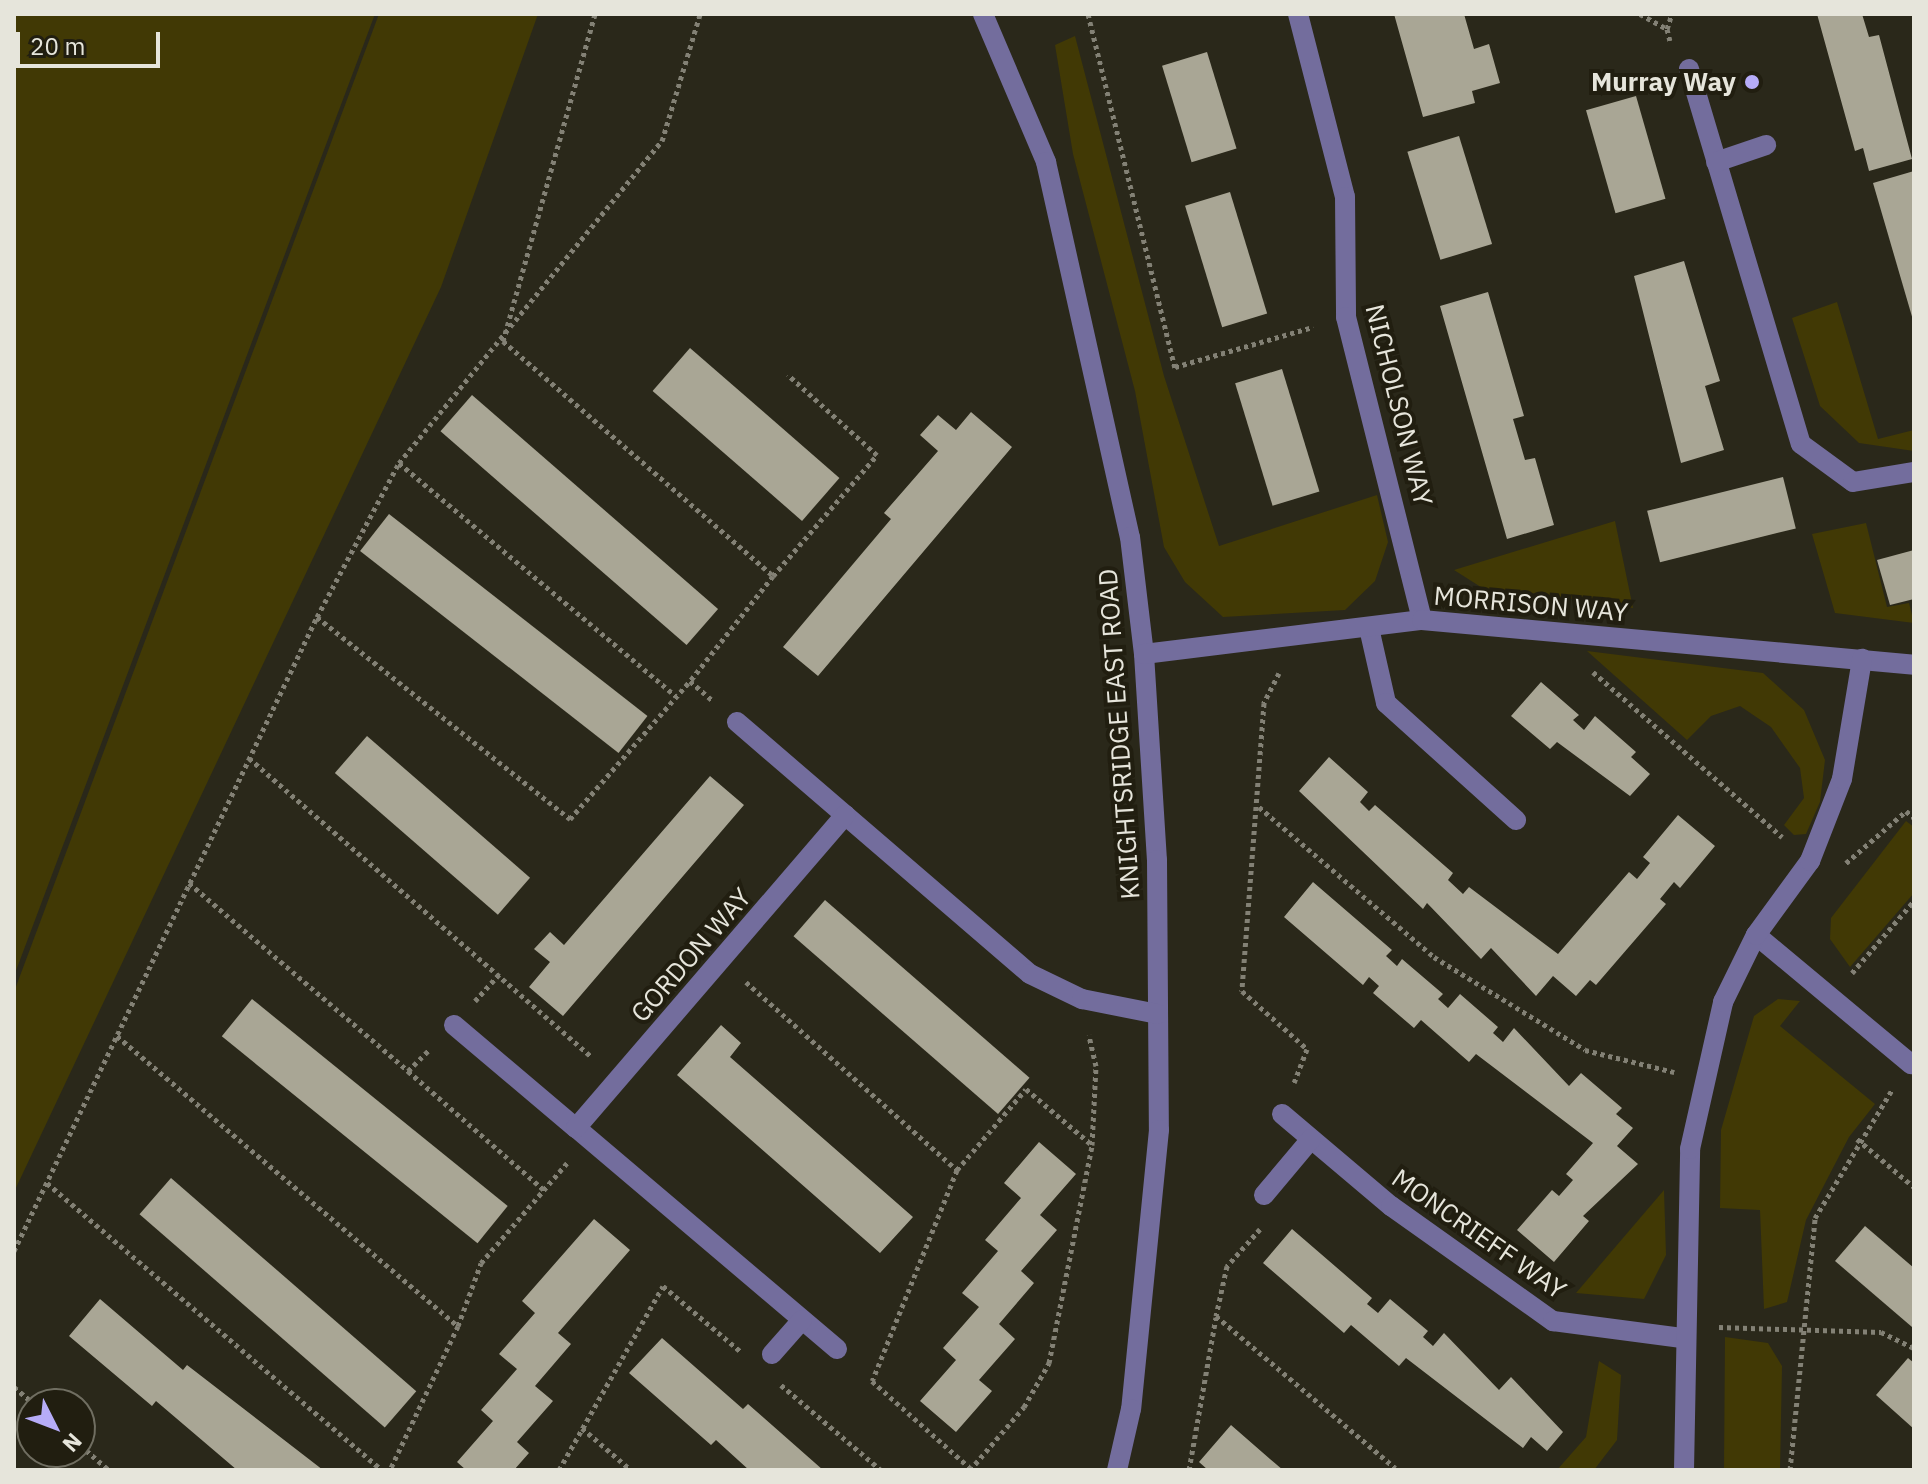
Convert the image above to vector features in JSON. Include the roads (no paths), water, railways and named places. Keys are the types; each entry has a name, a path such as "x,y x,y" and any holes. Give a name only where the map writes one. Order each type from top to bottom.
{"street":[{"name":"KNIGHTSRIDGE EAST ROAD","path":"983,14 1046,162 1130,537 1144,654 1158,1014 1159,1130 1131,1409 1117,1470"},
{"name":"NICHOLSON WAY","path":"1298,14 1345,197 1346,317 1422,620"},
{"path":"1689,69 1801,444 1853,482 1914,472"},
{"path":"1716,162 1766,145"},
{"name":"MORRISON WAY","path":"1144,654 1295,639 1422,620 1914,665"},
{"path":"1369,628 1386,703 1516,820"},
{"path":"1684,1470 1682,1331 1690,1149 1723,1002 1756,935 1810,861 1842,779 1862,659"},
{"path":"737,722 1030,974 1082,999 1158,1014"},
{"name":"GORDON WAY","path":"582,1133 617,1080 845,815"},
{"path":"1756,935 1911,1064"},
{"path":"454,1025 837,1349"},
{"name":"MONCRIEFF WAY","path":"1282,1114 1553,1321 1682,1331"},
{"path":"1264,1195 1311,1139"},
{"path":"772,1354 802,1320"}],"place":[{"name":"Murray Way","path":"1752,82"}]}
